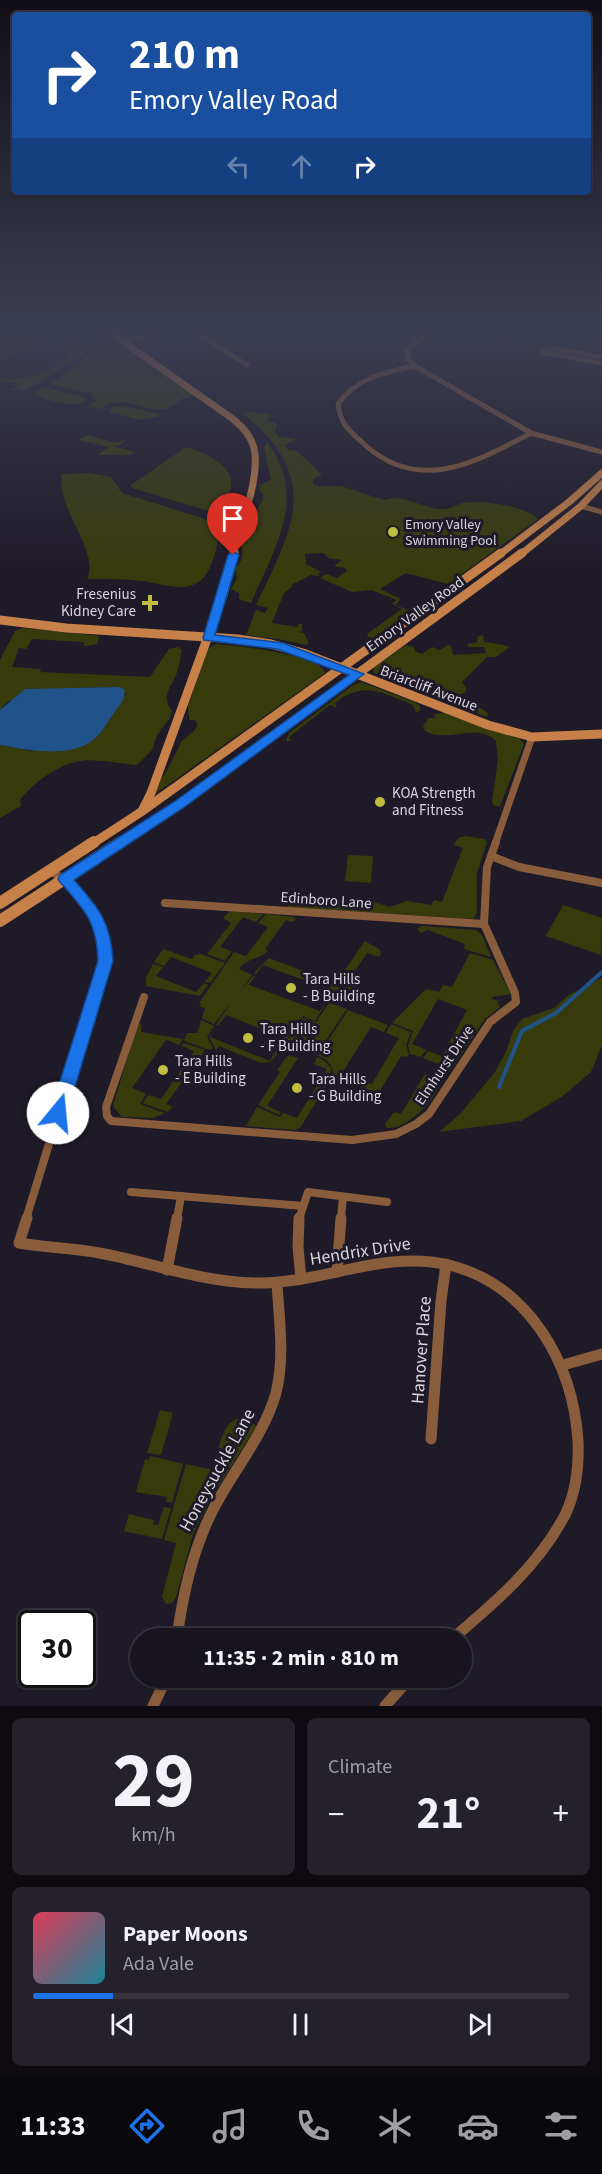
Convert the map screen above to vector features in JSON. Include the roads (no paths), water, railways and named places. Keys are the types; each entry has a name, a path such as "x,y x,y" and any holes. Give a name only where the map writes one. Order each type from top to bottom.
{"main road":[{"path":"141,812 151,793 223,595 254,474 255,453 252,442 243,427 221,411"},
{"name":"Emory Valley Road","path":"0,903 141,812 504,551 569,502 602,473"},
{"name":"Emory Valley Road","path":"0,921 179,805 516,558 581,506 602,484"},
{"path":"569,502 581,506"},
{"path":"504,551 516,558"},
{"path":"424,609 438,615"},
{"name":"Briarcliff Avenue","path":"0,620 66,628 271,644 358,674 488,725 532,737 602,734"}],"street":[{"path":"339,411 344,426 382,459 419,471 449,470 473,464 531,433"},
{"path":"492,411 531,433 602,452"},
{"path":"581,506 602,512"},
{"name":"Elmhurst Drive","path":"144,997 106,1107 107,1116 111,1121 338,1140 381,1138 396,1134 416,1124 429,1114 490,1022 516,1002 515,993 484,924 487,867 532,737"},
{"path":"491,856 519,867 602,883"},
{"path":"51,871 65,879"},
{"name":"Hendrix Drive","path":"65,879 90,907 99,921 105,939 105,961 19,1243 103,1254 222,1282 277,1283 398,1260 423,1259 446,1264 485,1278 508,1293 547,1336 563,1365 579,1424 577,1470 567,1511 546,1549 500,1598 465,1628"},
{"name":"Edinboro Lane","path":"165,903 484,924"},
{"path":"131,1192 303,1206"},
{"path":"301,1280 297,1249 303,1206 308,1192 387,1202"},
{"path":"167,1270 181,1196"},
{"path":"337,1272 343,1197"},
{"name":"Hanover Place","path":"431,1439 441,1301 446,1264"},
{"name":"Honeysuckle Lane","path":"178,1628 197,1542 217,1503 262,1432 277,1391 281,1365 277,1283"},
{"path":"563,1365 602,1354"},
{"path":"153,1706 162,1688"},
{"path":"385,1706 401,1688"}],"water":[{"path":"118,687 124,689 122,702 100,734 85,745 74,749 48,751 0,745 0,710 25,689"}],"waterway":[{"path":"499,1087 522,1031 556,1013 602,972"}],"place":[{"name":"Emory Valley Swimming Pool","path":"393,532"},
{"name":"Fresenius Kidney Care","path":"150,603"},
{"name":"KOA Strength and Fitness","path":"380,802"},
{"name":"Tara Hills - B Building","path":"291,988"},
{"name":"Tara Hills - F Building","path":"248,1038"},
{"name":"Tara Hills - E Building","path":"163,1070"},
{"name":"Tara Hills - G Building","path":"297,1088"}]}
